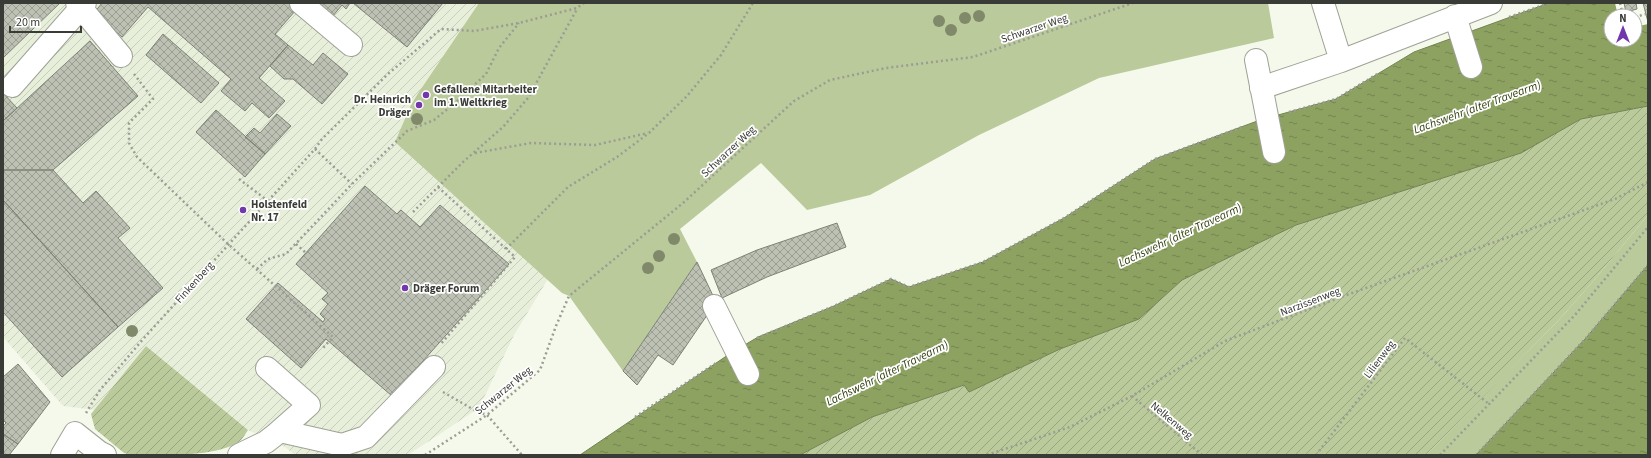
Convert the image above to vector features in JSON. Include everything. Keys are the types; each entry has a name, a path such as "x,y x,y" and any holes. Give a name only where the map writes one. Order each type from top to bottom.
{"street":[{"path":"301,3 351,45"},
{"path":"1323,3 1341,61"},
{"path":"1261,88 1341,61 1491,3"},
{"path":"12,86 81,4 121,56"},
{"path":"1455,16 1471,67"},
{"path":"1256,60 1274,152"},
{"path":"714,306 748,374"},
{"path":"240,455 273,437 308,405 267,368"},
{"path":"273,437 342,445 366,437 428,373"},
{"path":"62,455 75,433 105,455"}],"path":[{"path":"413,212 463,162 503,127 528,98 577,8 584,3"},
{"path":"506,249 568,187 617,157 649,133 687,96 721,55 754,3"},
{"name":"Schwarzer Weg","path":"425,455 487,415 540,370 569,296 683,203 794,101 830,80 886,68 973,57 1133,3"},
{"name":"Finkenberg","path":"75,433 100,390 228,244 315,149 322,139 388,74 440,29 474,31 519,23 577,8"},
{"path":"257,269 268,259 286,254 352,184 407,131 434,120 486,74 499,48 519,23"},
{"path":"121,56 153,99 129,123 129,143 137,157 228,244 333,337 323,348"},
{"path":"1288,112 1336,99 1381,72"},
{"path":"753,340 834,306 891,279 909,287 983,262 1064,218 1155,158 1245,126"},
{"path":"474,153 531,143 595,145 649,133"},
{"path":"315,149 352,184"},
{"path":"239,179 268,201"},
{"name":"Narzissenweg","path":"988,455 1070,427 1132,396 1225,341 1352,293 1615,199 1648,182"},
{"path":"438,188 515,257 427,361 428,373 476,411 487,415 522,455"},
{"path":"1440,455 1575,315 1648,227"},
{"path":"296,244 306,253"},
{"path":"1476,455 1586,338 1648,265"},
{"name":"Lilienweg","path":"1316,455 1405,338 1489,404"},
{"path":"635,417 722,359"},
{"name":"Nelkenweg","path":"1132,396 1202,455"}],"shaded area":[{"path":"3,3 905,3 557,264 514,335 479,408 408,455 295,455 285,447 248,430 146,346 95,410 63,406 3,337"},
{"path":"479,3 1268,3 1274,38 1099,78 979,135 870,195 807,210 761,163 680,229 697,262 623,371 569,296 562,293 395,142 411,105"},
{"path":"1648,106 1648,215 1557,322 1426,455 800,455 872,417 964,385 969,392 1060,349 1139,319 1182,280 1296,225 1521,153 1581,119"},
{"path":"1648,215 1648,265 1586,338 1476,455 1426,455 1557,322"},
{"path":"146,346 248,430 241,440 231,446 204,453 131,455 124,453 95,429 91,414"}],"water":[{"name":"Lachswehr (alter Travearm)","path":"1549,3 1648,3 1648,106 1581,119 1521,153 1296,225 1182,280 1139,319 1060,349 969,392 964,385 872,417 800,455 580,455 728,355 758,337 834,306 891,279 909,287 983,262 1064,218 1155,159 1260,120 1336,99 1414,52"},
{"path":"1648,265 1648,455 1476,455 1586,338"}],"pier":[{"path":"1615,3 1648,3 1648,24 1643,25 1643,8 1616,8"}],"building":[{"path":"3,3 60,3 3,58"},
{"path":"102,3 288,3 296,10 275,34 288,45 259,78 285,101 269,118 252,103 245,111 221,91 231,79 148,7 122,37 94,13"},
{"path":"314,3 350,3 346,9 342,5 332,17"},
{"path":"353,3 443,3 407,47"},
{"path":"1624,3 1636,3 1637,8 1625,8"},
{"path":"1643,3 1648,3 1648,22"},
{"path":"163,34 219,83 201,103 146,55"},
{"path":"90,41 138,96 53,170 3,170 3,121"},
{"path":"288,45 313,65 323,53 348,74 322,104 293,79 284,79 270,66"},
{"path":"3,93 17,108 3,121"},
{"path":"216,110 265,154 245,177 196,132"},
{"path":"277,114 291,126 265,154 245,137 254,128 260,133"},
{"path":"3,170 53,170 83,203 96,191 130,228 118,238 163,288 118,327 3,200"},
{"name":"Dräger Forum","path":"365,186 397,214 401,210 420,227 440,205 509,264 392,396 326,339 301,368 246,319 278,283 323,322 325,319 320,314 328,304 322,299 328,293 296,264"},
{"path":"3,200 118,327 62,377 3,312"},
{"path":"837,223 846,247 767,277 722,298 711,270 757,250"},
{"path":"697,262 716,302 673,365 658,355 637,385 623,371"},
{"path":"18,364 50,402 18,444 3,434 3,426 6,423 3,420 3,377"},
{"path":"3,434 18,444 9,455 3,455"}],"place":[{"name":"Gefallene Mitarbeiter im 1. Weltkrieg","path":"426,95"},
{"name":"Dr. Heinrich Dräger","path":"419,105"},
{"name":"Holstenfeld Nr. 17","path":"243,210"},
{"name":"Dräger Forum","path":"405,288"}]}
